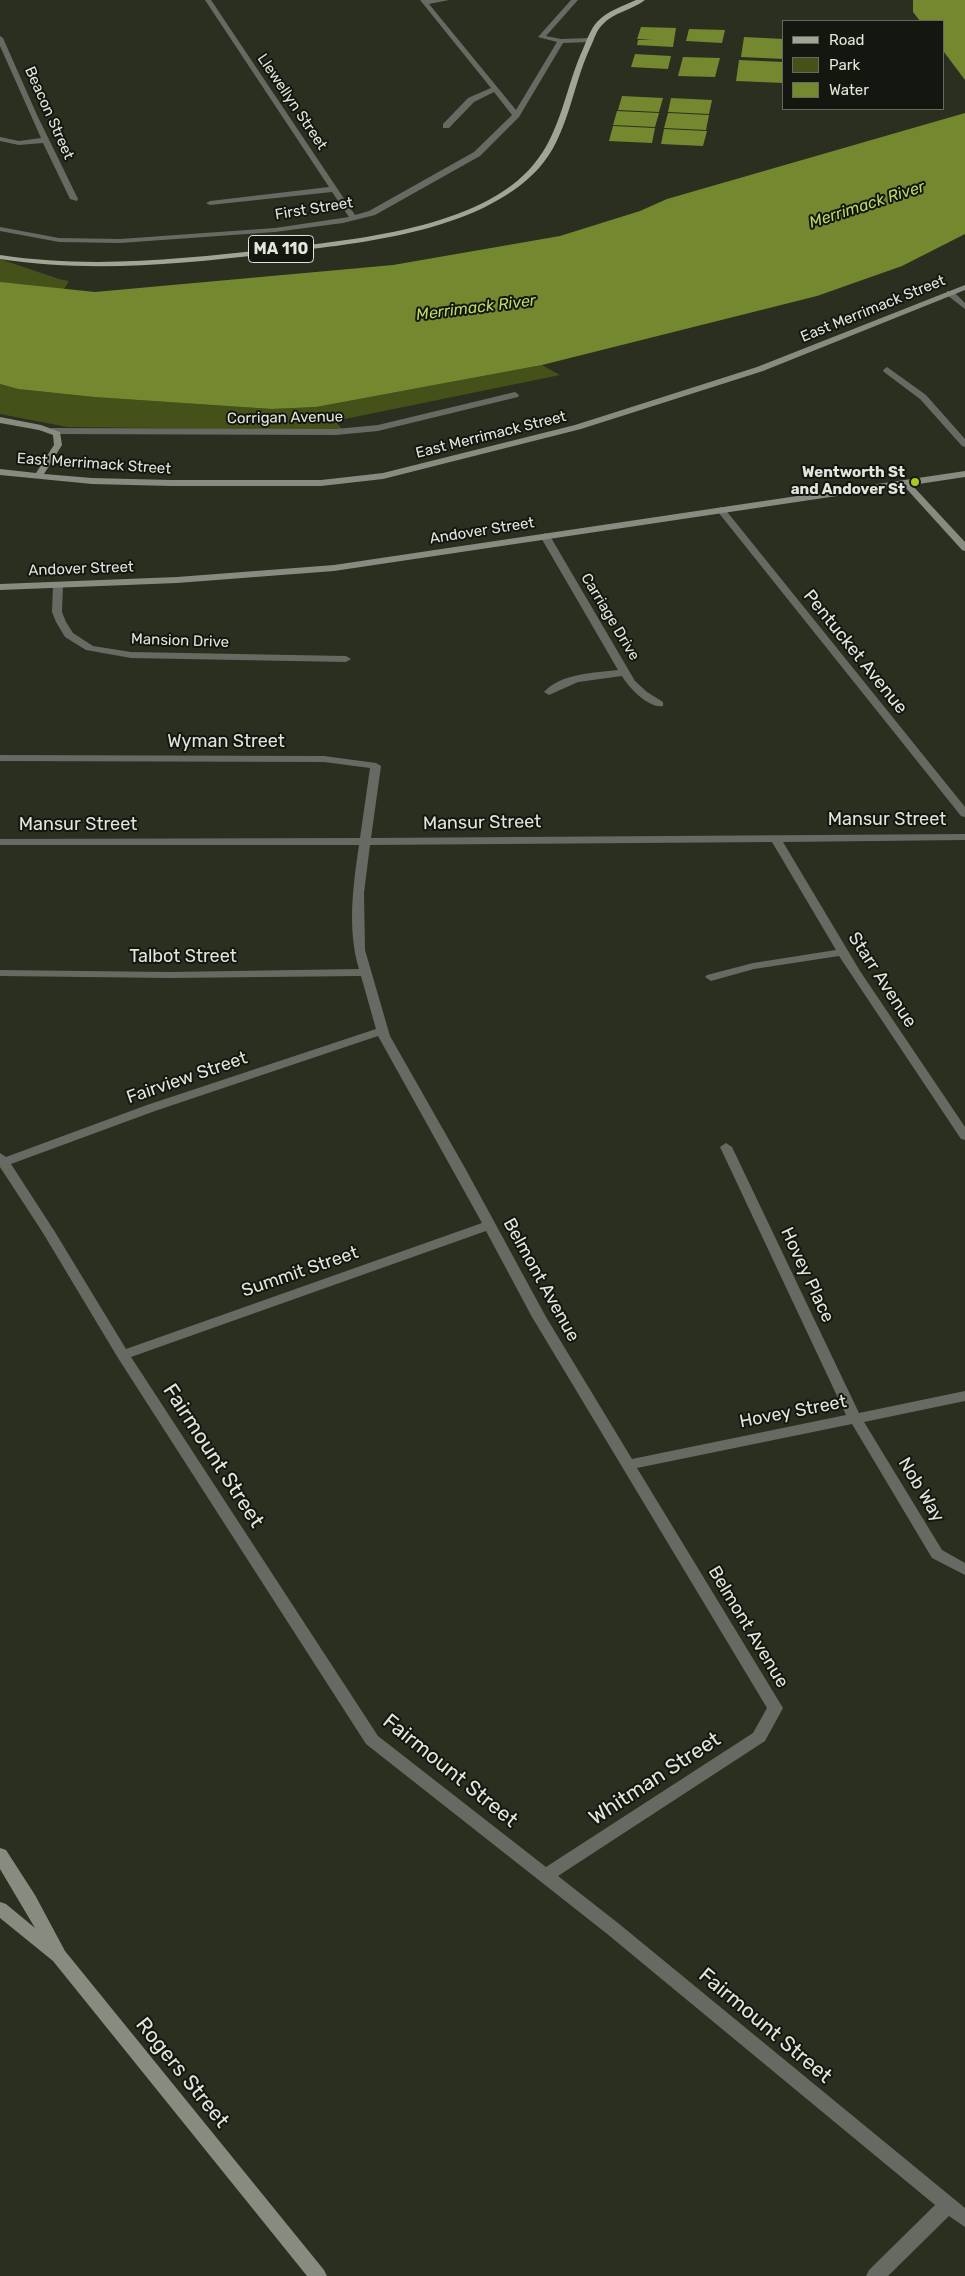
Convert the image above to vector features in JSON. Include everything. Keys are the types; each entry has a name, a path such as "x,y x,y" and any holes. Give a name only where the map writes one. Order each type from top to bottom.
{"main road":[{"name":"MA 110","path":"0,257 60,264 108,266 153,264 365,239 455,216 486,203 512,187 542,159 554,139 571,86 598,25 612,14 642,0"}],"street":[{"name":"Llewellyn Street","path":"208,0 353,218"},
{"path":"424,1 446,0"},
{"path":"575,0 541,37 561,41 590,40"},
{"path":"424,1 516,115"},
{"name":"Beacon Street","path":"0,38 74,199"},
{"name":"First Street","path":"0,229 59,240 120,241 276,230 353,218 372,213 477,154 516,115 561,41"},
{"path":"0,61 10,59"},
{"path":"446,126 471,100 495,89"},
{"path":"0,139 19,143 46,140"},
{"path":"210,202 334,189"},
{"name":"East Merrimack Street","path":"0,472 130,482 240,484 321,483 382,476 578,427 760,369 965,287"},
{"path":"950,293 965,307"},
{"path":"887,370 923,397 965,444"},
{"name":"Corrigan Avenue","path":"52,431 336,432 378,428 515,394"},
{"path":"0,420 52,431 57,434 58,446 39,476"},
{"name":"Andover Street","path":"0,587 168,581 308,571 965,474"},
{"path":"905,482 965,548"},
{"name":"Pentucket Avenue","path":"721,510 965,814"},
{"name":"Carriage Drive","path":"545,536 631,683 643,694 659,704"},
{"name":"Mansion Drive","path":"58,586 57,612 61,622 69,634 90,648 139,655 346,659"},
{"path":"549,692 559,685 570,681 625,672"},
{"name":"Wyman Street","path":"0,758 324,759 376,766 365,842"},
{"name":"Mansur Street","path":"0,842 365,842 965,837"},
{"name":"Starr Avenue","path":"776,839 843,952 965,1136"},
{"name":"Belmont Avenue","path":"365,842 358,893 359,950 382,1031 539,1317 775,1708"},
{"path":"711,977 752,966 843,952"},
{"name":"Talbot Street","path":"0,973 170,975 366,972"},
{"name":"Fairview Street","path":"2,1159 382,1031"},
{"name":"Hovey Place","path":"726,1147 856,1419"},
{"name":"Fairmount Street","path":"2,1159 123,1355 372,1740 620,1934 965,2219"},
{"name":"Summit Street","path":"123,1355 489,1225"},
{"name":"Hovey Street","path":"628,1465 965,1396"},
{"name":"Nob Way","path":"856,1419 937,1554 965,1570"},
{"name":"Whitman Street","path":"546,1876 759,1737 775,1708"},
{"path":"0,1855 29,1900 59,1956"},
{"name":"Rogers Street","path":"0,1910 59,1956 318,2276"},
{"path":"875,2276 948,2205"}],"green space":[{"path":"0,259 69,281 61,294 0,282"},
{"path":"542,365 560,375 335,421 343,430 67,427 0,414 0,384 18,389 94,397 272,409 316,407"}],"water":[{"path":"913,0 965,0 965,80 945,53 945,20 919,20 913,12"},
{"path":"641,27 676,28 673,47 637,45 638,40 652,40 637,39"},
{"path":"689,29 725,30 722,43 686,41"},
{"path":"744,37 782,39 782,59 741,57"},
{"path":"635,54 671,56 668,69 631,67"},
{"path":"683,57 720,58 715,77 678,76"},
{"path":"739,60 782,62 782,83 736,81"},
{"path":"622,96 663,98 659,112 618,110"},
{"path":"671,98 712,100 709,114 668,112"},
{"path":"617,111 659,113 655,127 613,125"},
{"path":"668,113 709,115 706,130 664,128"},
{"name":"Merrimack River","path":"965,113 965,234 902,266 817,296 542,365 316,407 272,409 94,397 18,389 0,384 0,282 95,292 393,265 560,236 640,211 667,199"},
{"path":"613,126 655,128 652,143 609,141"},
{"path":"664,129 707,131 703,146 661,144"}],"place":[{"name":"Wentworth St and Andover St","path":"915,482"}]}
